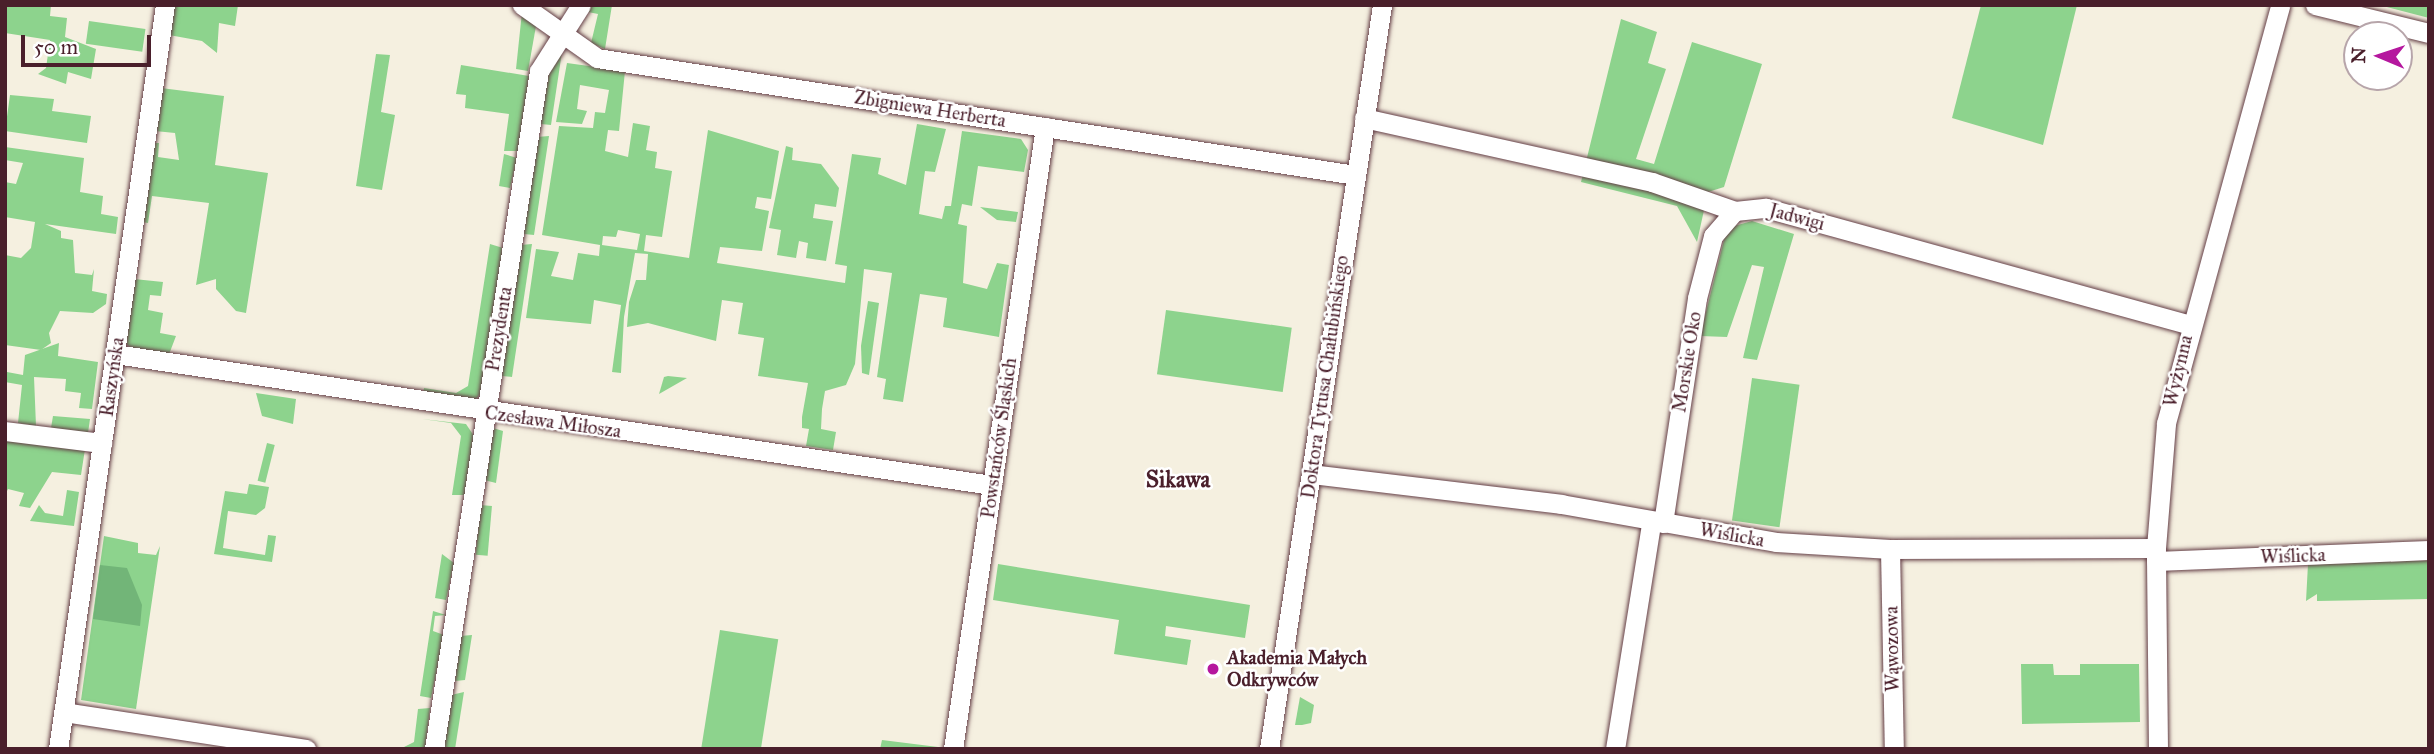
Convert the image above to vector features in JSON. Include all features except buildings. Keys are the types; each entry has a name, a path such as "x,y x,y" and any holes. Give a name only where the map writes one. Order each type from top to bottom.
{"street":[{"name":"Raszyńska","path":"58,749 165,5"},
{"name":"Zbigniewa Herberta","path":"522,5 597,58 1355,175"},
{"name":"Prezydenta","path":"434,749 539,71 581,5"},
{"name":"Doktora Tytusa Chałubińskiego","path":"1269,749 1382,5"},
{"name":"Wyżynna","path":"2158,749 2156,554 2166,423 2188,324 2280,5"},
{"path":"2315,5 2429,33"},
{"name":"Jadwigi","path":"1364,118 1652,182 1735,211 1766,208 2188,324"},
{"name":"Powstańców Śląskich","path":"953,749 1045,127"},
{"name":"Morskie Oko","path":"1615,749 1697,298 1713,236 1735,211"},
{"name":"Czesława Miłosza","path":"115,354 486,412 992,485"},
{"path":"5,430 103,443"},
{"name":"Wiślicka","path":"1311,474 1468,491 1776,542 1890,549 2156,554 2429,550"},
{"name":"Wąwozowa","path":"1890,549 1894,749"},
{"path":"64,712 306,749"}],"green space":[{"path":"5,5 51,5 50,16 67,18 65,37 96,49 91,79 68,72 66,84 38,74 46,68 50,40 5,33"},
{"path":"171,5 238,5 235,26 219,23 217,53 202,41 169,35"},
{"path":"589,5 612,5 605,49 591,43 598,14 588,12"},
{"path":"1981,5 2077,5 2043,145 1952,118"},
{"path":"2379,5 2429,5 2429,18"},
{"path":"522,12 536,26 528,71 516,69"},
{"path":"1621,19 1657,32 1648,63 1666,69 1636,159 1654,164 1692,42 1762,64 1724,187 1708,192 1697,242 1677,206 1581,182"},
{"path":"89,21 145,29 142,52 86,44"},
{"path":"562,52 551,125 541,124 548,62"},
{"path":"376,54 390,55 381,112 395,115 382,190 356,186"},
{"path":"567,63 625,71 619,131 608,130 605,151 628,157 633,123 650,126 646,150 657,152 655,168 672,171 662,237 646,235 644,251 689,258 708,130 779,151 771,199 757,197 755,208 769,211 762,251 720,247 717,263 845,283 847,266 835,264 852,154 881,158 878,174 906,185 917,124 946,129 935,172 925,171 919,214 942,219 945,206 951,206 962,131 1021,139 1028,150 1024,172 978,166 972,206 962,204 958,224 967,226 963,283 987,289 997,263 1009,265 999,337 943,327 947,298 920,294 903,402 883,399 886,379 877,377 892,273 864,269 855,364 846,385 825,391 821,429 836,432 833,450 806,446 809,429 802,428 802,417 808,383 758,376 764,338 738,334 743,303 722,300 716,341 648,323 627,327 629,302 636,280 646,280 648,254 635,253 624,317 621,373 612,372 621,305 594,300 591,324 526,318 536,249 559,252 551,276 573,280 578,253 599,256 600,245 542,235 559,126 593,128 595,112 605,113 609,90 580,85 577,109 587,111 582,124 556,122","holes":["618,230 640,234 637,250 602,245 603,236 616,237"]},
{"path":"461,65 529,76 518,151 504,151 509,114 465,108 466,95 456,94"},
{"path":"161,88 224,96 215,165 268,173 246,313 236,311 216,289 216,279 196,285 209,203 152,196 148,223 142,222 153,143 159,143 158,157 179,160 175,133 155,131"},
{"path":"10,95 54,99 52,111 91,116 87,143 5,131"},
{"path":"549,136 534,235 524,234 537,137"},
{"path":"786,146 793,148 792,160 821,164 839,188 836,207 815,204 813,218 833,221 826,261 806,258 808,243 799,241 796,258 777,255 781,230 769,228"},
{"path":"5,147 84,158 80,192 103,196 101,214 118,217 116,234 45,224 61,231 61,238 73,240 75,273 92,275 94,269 92,291 107,294 106,304 93,313 60,311 49,333 51,343 41,350 5,345 5,255 21,258 31,248 35,222 5,217 5,182 16,184 23,163 5,160"},
{"path":"504,154 517,158 510,188 499,186"},
{"path":"980,207 1018,212 1016,222 997,220"},
{"path":"1752,221 1794,234 1757,360 1743,358 1764,267 1752,265 1727,337 1700,336 1727,228"},
{"path":"490,244 503,248 481,393 475,400 423,394 424,388 456,393 468,386"},
{"path":"532,244 512,377 502,376 520,245"},
{"path":"134,279 163,282 161,296 150,295 148,310 163,313 160,333 176,336 168,357 133,351 125,342"},
{"path":"868,301 879,303 869,375 862,373 861,346"},
{"path":"1166,310 1292,328 1283,392 1157,374"},
{"path":"59,343 58,356 98,362 92,409 79,408 81,393 65,391 66,379 34,377 36,426 18,423 22,385 5,382 5,362 7,372 23,375 25,355"},
{"path":"668,376 687,378 659,394 664,377"},
{"path":"1752,378 1800,385 1779,527 1732,521"},
{"path":"256,393 296,399 293,424 262,416"},
{"path":"53,416 90,419 88,433 51,428"},
{"path":"422,419 466,424 474,436 465,495 452,495 461,436 451,423"},
{"path":"493,428 503,431 496,483 484,480"},
{"path":"5,437 85,449 81,475 52,472 30,508 19,506 24,493 8,489 5,495"},
{"path":"267,443 275,445 265,483 258,481"},
{"path":"249,484 269,487 265,508 256,515 228,511 223,548 265,555 268,535 276,536 272,562 214,554 225,491 247,494"},
{"path":"67,490 79,492 74,526 30,521 39,505 45,513 63,516"},
{"path":"480,505 492,506 488,556 476,555"},
{"path":"104,536 138,543 138,553 156,555 160,546 136,709 81,700"},
{"path":"442,554 454,563 446,600 435,598"},
{"path":"2429,560 2429,599 2317,601 2317,594 2306,601 2308,564"},
{"path":"998,564 1250,605 1245,638 1166,626 1165,636 1191,640 1187,665 1114,654 1119,620 993,600"},
{"path":"100,565 127,568 142,605 140,626 93,619"},
{"path":"433,611 446,615 435,616 433,631 444,635 431,698 420,696"},
{"path":"720,630 778,639 761,749 701,749"},
{"path":"472,635 465,680 455,681 460,636"},
{"path":"2021,664 2053,664 2054,675 2080,675 2080,664 2139,664 2140,722 2022,724"},
{"path":"464,692 455,749 443,749 451,695"},
{"path":"1300,697 1314,705 1311,723 1295,725"},
{"path":"430,708 425,749 400,749 414,742 418,709"},
{"path":"882,740 938,747 880,749"}],"place":[{"name":"Akademia Małych Odkrywców","path":"1213,669"}],"district":[{"name":"Sikawa","path":"1178,479"}]}
